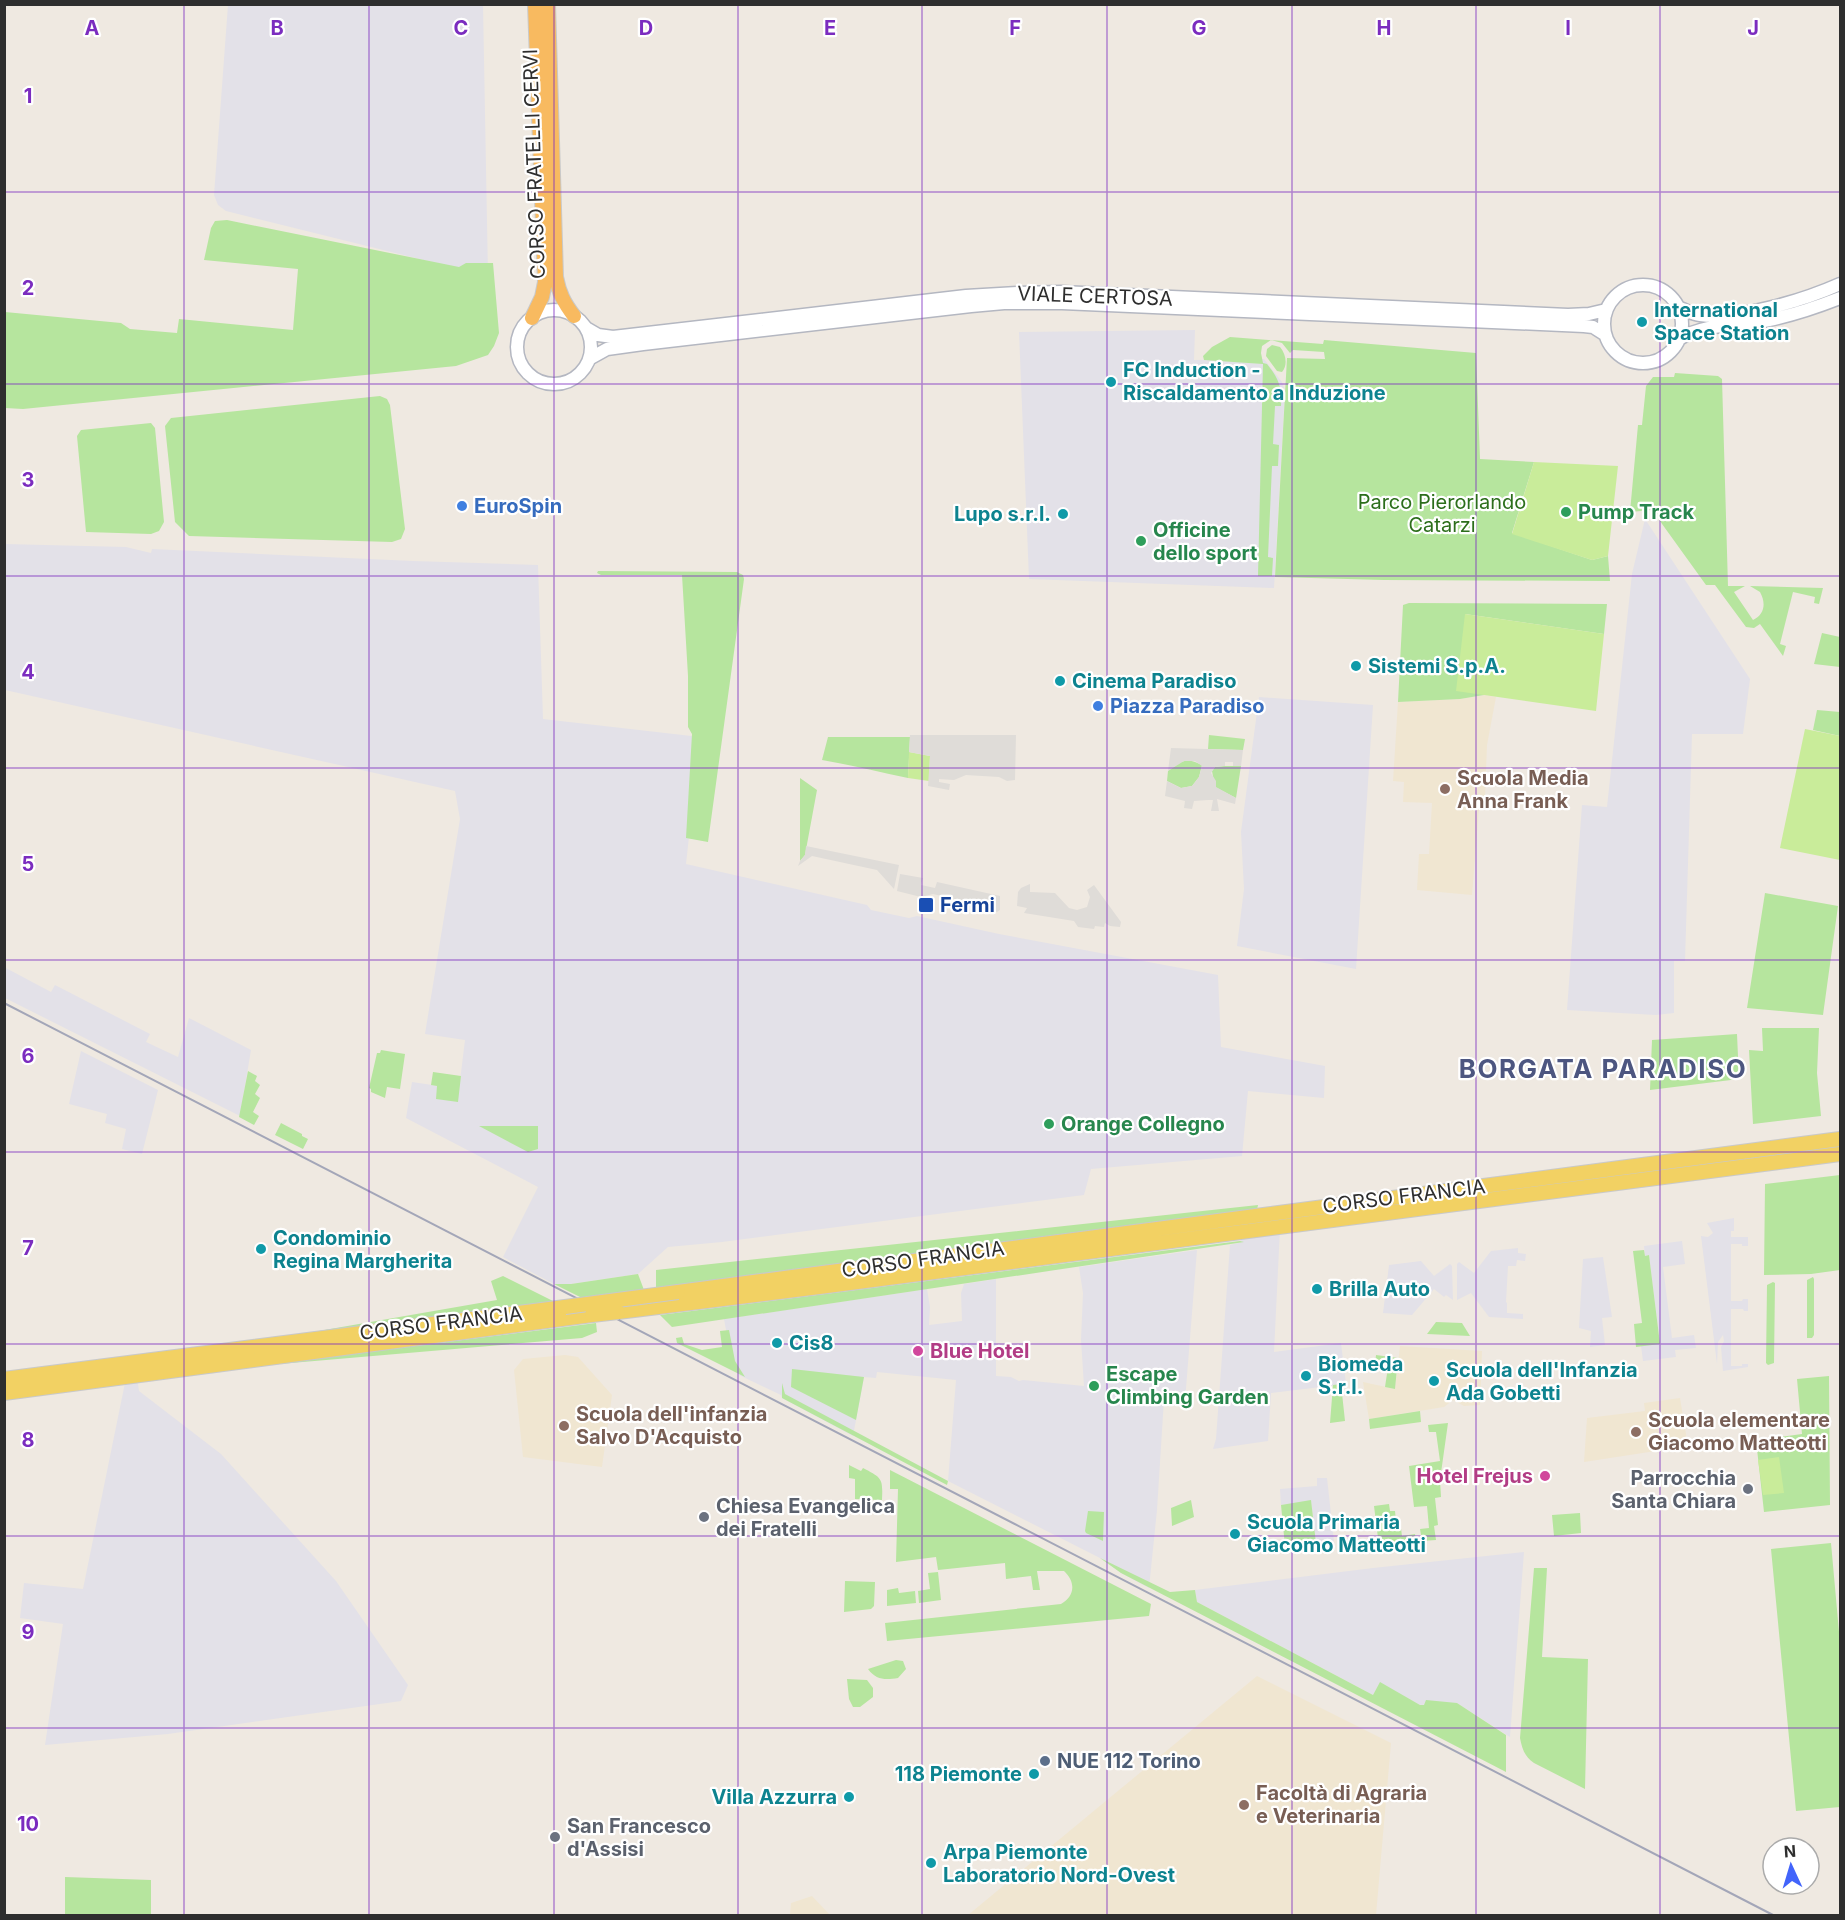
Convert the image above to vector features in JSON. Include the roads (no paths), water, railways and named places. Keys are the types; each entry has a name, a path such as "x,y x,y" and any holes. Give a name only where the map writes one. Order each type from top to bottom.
{"highway":[{"name":"CORSO FRATELLI CERVI","path":"532,318 542,297 545,282 535,4"},
{"name":"CORSO FRATELLI CERVI","path":"548,4 556,277 558,290 564,303 574,316"}],"main road":[{"path":"1678,307 1700,315 1733,313 1788,302 1840,284"},
{"path":"1652,286 1663,290 1678,307 1682,328 1679,339 1674,347 1659,359 1636,363 1616,353 1610,346 1605,334 1604,319 1606,310 1620,292 1630,287 1652,286"},
{"name":"VIALE CERTOSA","path":"586,328 598,334 613,337 955,297 1061,292 1568,315 1606,310"},
{"path":"1679,339 1693,331 1737,326 1789,315 1840,298"},
{"name":"VIALE CERTOSA","path":"589,359 607,349 643,344 916,312 1019,303 1074,303 1584,326 1593,327 1605,334"},
{"path":"555,310 574,316 586,328 590,340 589,359 578,375 567,382 550,384 526,372 521,364 518,350 519,337 524,326 543,312 555,310"},
{"name":"CORSO FRANCIA","path":"4,1393 581,1316 678,1298 1840,1138"},
{"name":"CORSO FRANCIA","path":"4,1379 565,1307 678,1298 1840,1154"}],"railway":[{"path":"4,1003 1775,1916"}],"place":[{"name":"International Space Station","path":"1642,322"},
{"name":"FC Induction - Riscaldamento a Induzione","path":"1111,382"},
{"name":"EuroSpin","path":"462,506"},
{"name":"Pump Track","path":"1566,512"},
{"name":"Lupo s.r.l.","path":"1063,514"},
{"name":"Officine dello sport","path":"1141,541"},
{"name":"Sistemi S.p.A.","path":"1356,666"},
{"name":"Cinema Paradiso","path":"1060,681"},
{"name":"Piazza Paradiso","path":"1098,706"},
{"name":"Scuola Media Anna Frank","path":"1445,789"},
{"name":"Fermi","path":"926,905"},
{"name":"Orange Collegno","path":"1049,1124"},
{"name":"Condominio Regina Margherita","path":"261,1249"},
{"name":"Brilla Auto","path":"1317,1289"},
{"name":"Cis8","path":"777,1343"},
{"name":"Blue Hotel","path":"918,1351"},
{"name":"Biomeda S.r.l.","path":"1306,1376"},
{"name":"Scuola dell'Infanzia Ada Gobetti","path":"1434,1381"},
{"name":"Escape Climbing Garden","path":"1094,1386"},
{"name":"Scuola dell'infanzia Salvo D'Acquisto","path":"564,1426"},
{"name":"Scuola elementare Giacomo Matteotti","path":"1636,1432"},
{"name":"Hotel Frejus","path":"1545,1476"},
{"name":"Parrocchia Santa Chiara","path":"1748,1489"},
{"name":"Chiesa Evangelica dei Fratelli","path":"704,1517"},
{"name":"Scuola Primaria Giacomo Matteotti","path":"1235,1534"},
{"name":"NUE 112 Torino","path":"1045,1761"},
{"name":"118 Piemonte","path":"1034,1774"},
{"name":"Villa Azzurra","path":"849,1797"},
{"name":"Facoltà di Agraria e Veterinaria","path":"1244,1805"},
{"name":"San Francesco d'Assisi","path":"555,1837"},
{"name":"Arpa Piemonte Laboratorio Nord-Ovest","path":"931,1863"}],"district":[{"name":"BORGATA PARADISO","path":"1603,1068"}],"park label":[{"name":"Parco Pierorlando Catarzi","path":"1442,514"}]}
